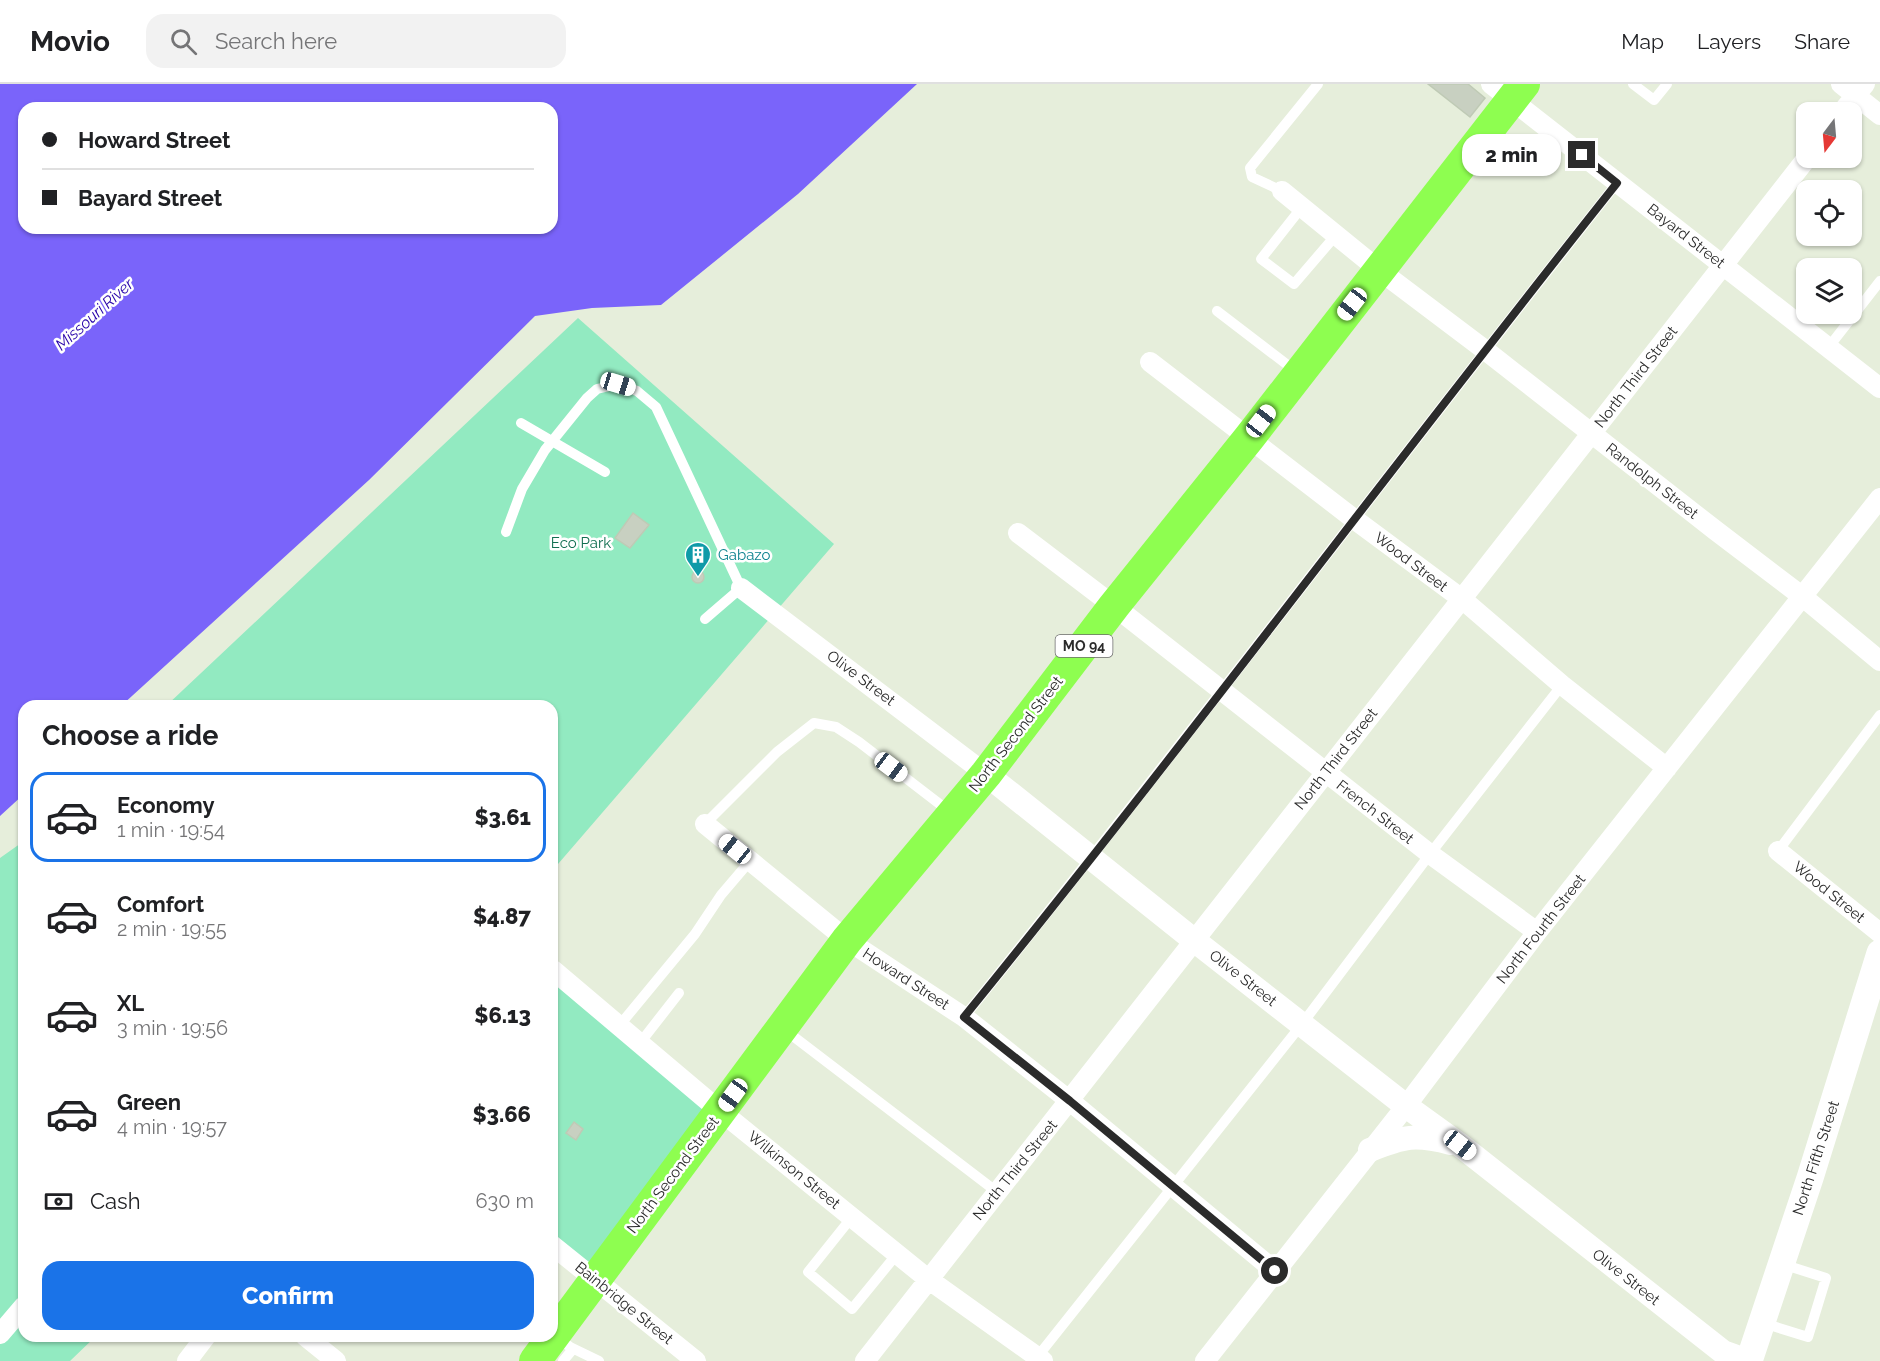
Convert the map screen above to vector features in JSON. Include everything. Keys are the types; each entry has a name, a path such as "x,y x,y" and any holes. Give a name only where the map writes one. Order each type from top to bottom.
{"main road":[{"name":"North Second Street","path":"535,1361 564,1348 595,1279 847,940 986,774 1114,606 1249,438 1379,270 1509,89"},
{"name":"North Fifth Street","path":"1749,1361 1880,953"}],"street":[{"path":"1847,102 1854,88 1880,115"},
{"name":"Bayard Street","path":"1509,89 1617,183 1880,388"},
{"name":"North Third Street","path":"865,1361 1799,168"},
{"name":"Randolph Street","path":"1282,191 1379,270 1803,597 1880,661"},
{"name":"Wood Street","path":"1150,362 1462,600 1562,685 1667,768"},
{"name":"North Fourth Street","path":"1205,1361 1406,1106 1537,932 1880,498"},
{"name":"French Street","path":"1018,533 1114,606 1324,773 1537,932"},
{"name":"Olive Street","path":"741,588 986,774 1195,941 1723,1352 1749,1361"},
{"name":"Howard Street","path":"705,824 847,940 964,1017 1070,1101 1275,1271"},
{"name":"Wood Street","path":"1778,851 1880,933"},
{"name":"Wilkinson Street","path":"558,975 928,1279 1038,1360"},
{"path":"1370,1150 1410,1136 1426,1136 1460,1145"},
{"name":"Bainbridge Street","path":"558,1250 696,1361"},
{"path":"0,1334 18,1313"},
{"path":"187,1361 201,1342"},
{"path":"312,1342 336,1361"}],"lane":[{"path":"1282,191 1252,177 1250,168 1318,84"},
{"path":"1633,84 1654,100 1666,84"},
{"path":"964,1017 1092,858 1617,183"},
{"path":"1302,207 1261,259 1294,284 1336,235"},
{"path":"1828,348 1880,281"},
{"path":"1217,311 1299,373"},
{"path":"506,532 522,489 552,442 587,398 597,389 618,384 637,391 656,406 741,588 705,619"},
{"path":"521,423 605,472"},
{"path":"1038,1360 1172,1185 1302,1024 1430,854 1562,685"},
{"path":"1778,851 1880,715"},
{"path":"705,824 777,752 814,723 836,727 844,732 952,814"},
{"path":"619,1026 688,942 721,895 750,861"},
{"path":"640,1044 679,993"},
{"path":"782,1028 997,1192"},
{"path":"852,1217 808,1272 852,1309 897,1254"},
{"path":"1763,1323 1808,1337 1827,1278 1782,1264"},
{"path":"564,1348 599,1361"}],"green space":[{"name":"Eco Park","path":"578,318 834,544 558,864 558,700 172,700"},
{"path":"18,845 18,1342 90,1342 70,1361 0,1361 0,858"},
{"path":"558,986 712,1112 593,1267 558,1241"}],"water":[{"name":"Missouri River","path":"0,84 917,84 798,194 661,305 592,308 535,316 369,480 128,700 18,700 18,800 0,816"}],"building":[{"path":"1428,84 1468,84 1485,98 1470,117"},
{"path":"633,513 649,525 630,548 615,538"},
{"name":"Gabazo","path":"700,571 704,577 700,583 696,583 692,575"},
{"path":"574,1122 583,1129 576,1140 566,1133"}],"place":[{"name":"Gabazo","path":"698,578"}],"route":[{"path":"1275,1271 1070,1101 964,1017 1092,858 1617,183 1582,155"}]}
